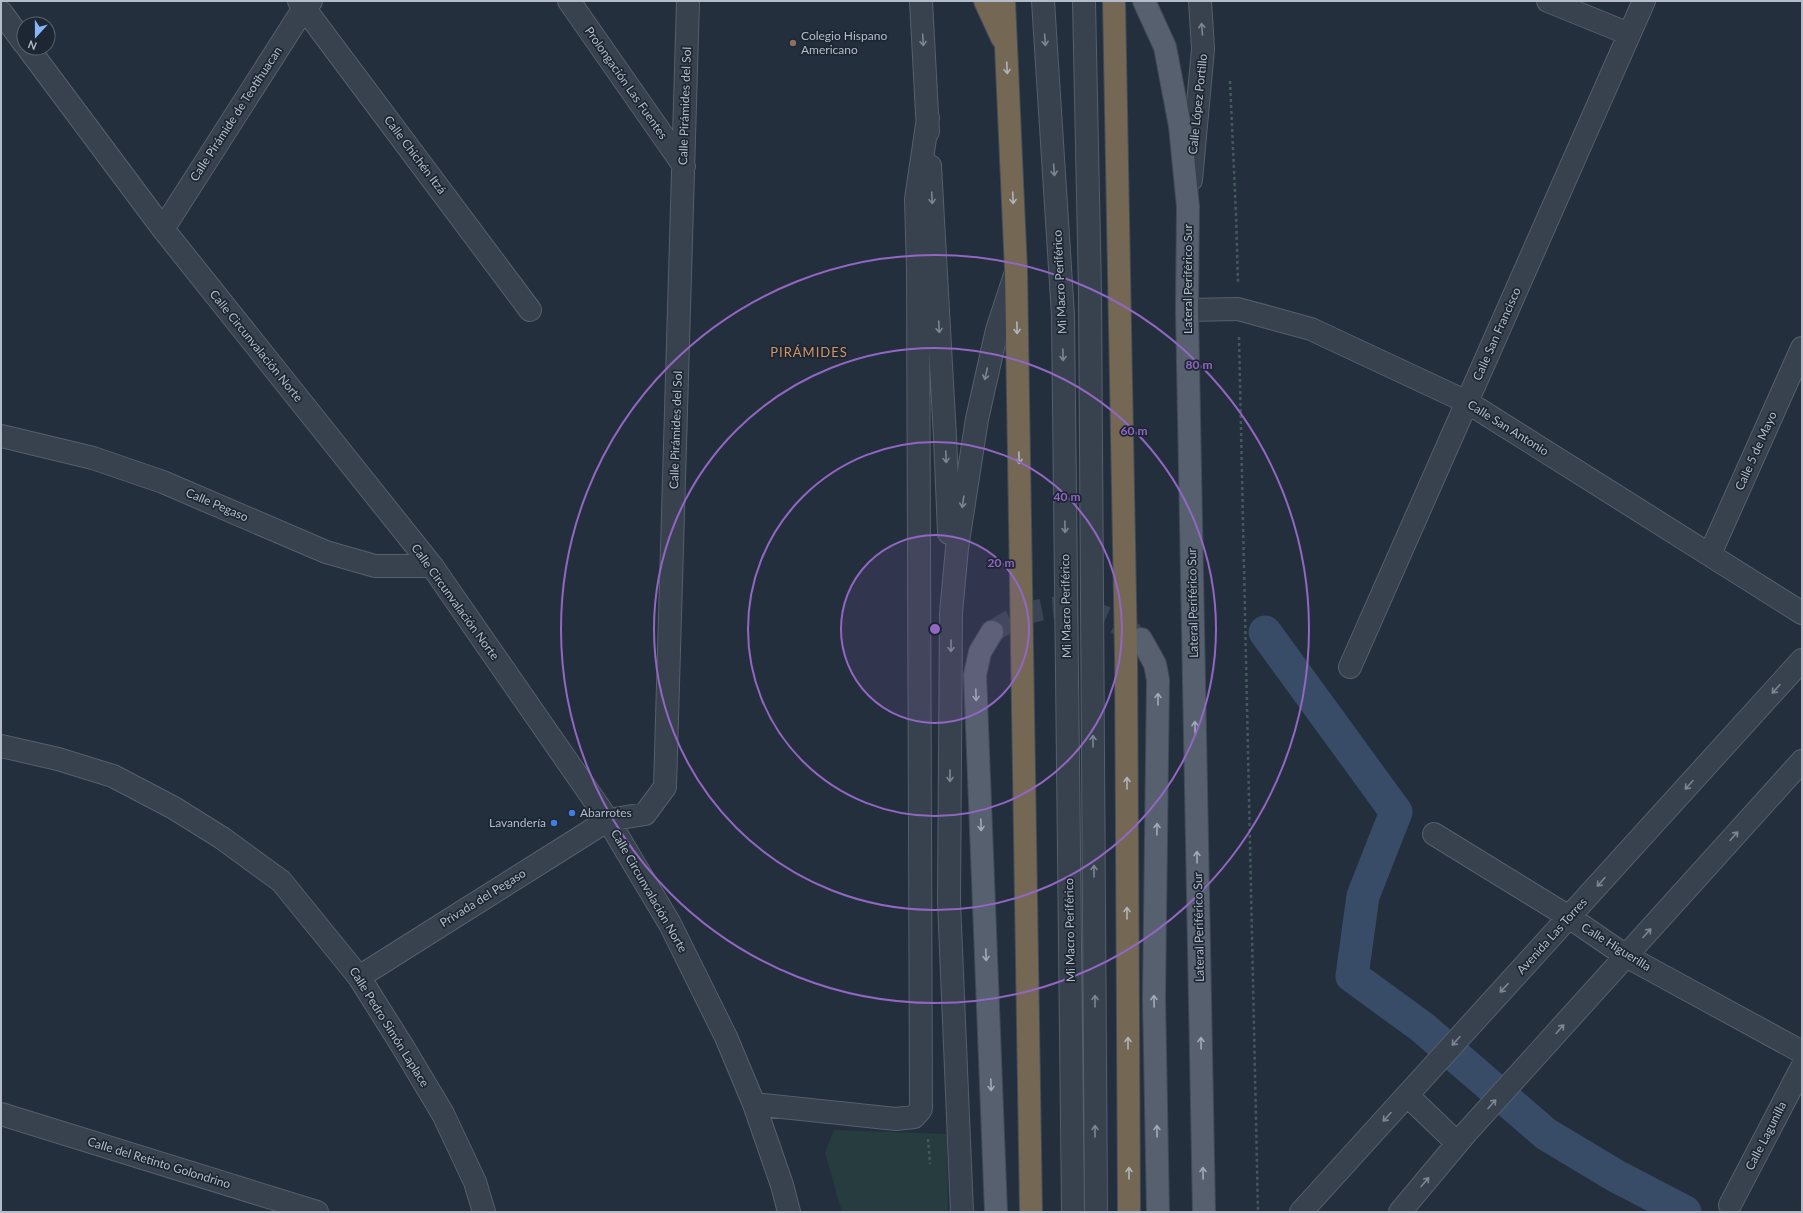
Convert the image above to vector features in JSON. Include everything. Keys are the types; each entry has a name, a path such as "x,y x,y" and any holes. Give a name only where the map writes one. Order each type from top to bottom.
{"highway":[{"path":"985,1 1006,46"},
{"path":"1004,1 1016,270 1031,1212"},
{"path":"1114,1 1126,644 1129,1212"}],"main road":[{"name":"Lateral Periférico Sur","path":"1144,1 1165,47 1180,126 1188,207 1187,310 1204,1212"},
{"path":"992,632 980,652 975,675 996,1212"},
{"path":"1141,640 1155,664 1158,680 1154,998 1158,1212"}],"street":[{"name":"Prolongación Las Fuentes","path":"569,1 684,166"},
{"name":"Calle Pirámides del Sol","path":"608,820 645,814 665,787 688,1"},
{"path":"921,1 946,437 951,613 949,902 962,1212"},
{"name":"Mi Macro Periférico","path":"1043,1 1063,315 1073,1212"},
{"name":"Mi Macro Periférico","path":"1084,1 1090,292 1096,1212"},
{"name":"Calle López Portillo","path":"1188,207 1204,49 1200,1"},
{"path":"1548,1 1629,34"},
{"name":"Calle San Francisco","path":"1350,667 1644,1"},
{"name":"Calle Pirámide de Teotihuacan","path":"162,229 304,3"},
{"name":"Calle Chichén Itzá","path":"304,3 530,310"},
{"path":"1,12 16,32"},
{"name":"Calle Circunvalación Norte","path":"34,56 162,229 432,566 608,820 670,924 726,1037 754,1104 782,1185 789,1212"},
{"path":"754,1104 896,1119 914,1117 922,1109 918,287 916,199 928,118"},
{"path":"951,613 957,548 977,419 997,330 1016,270"},
{"name":"Calle San Antonio","path":"1187,310 1238,309 1311,329 1467,402 1802,613"},
{"name":"Calle 5 de Mayo","path":"1710,554 1802,348"},
{"name":"Calle Pegaso","path":"1,436 93,458 163,482 326,552 375,566 432,566"},
{"name":"Avenida Las Torres","path":"1301,1212 1802,660"},
{"name":"Calle Pedro Simón Laplace","path":"1,746 58,759 113,776 174,808 222,838 281,881 359,977 442,1114 475,1182 484,1212"},
{"path":"1400,1212 1462,1138 1533,1058 1802,761"},
{"name":"Privada del Pegaso","path":"359,977 608,820"},
{"name":"Calle Higuerilla","path":"1434,834 1569,917 1626,956 1802,1052"},
{"name":"Calle Lagunilla","path":"1730,1205 1802,1067"},
{"path":"1410,1091 1462,1138"},
{"name":"Calle del Retinto Golondrino","path":"1,1114 317,1212"}],"path":[{"path":"1230,80 1236,215 1258,1212"}],"green space":[{"path":"834,1130 947,1134 948,1212 842,1212 825,1153"}],"waterway":[{"path":"1265,632 1396,812 1363,896 1352,976 1422,1027 1546,1134 1616,1176 1685,1212"}],"tunnel":[{"path":"992,632 1029,613 1048,608 1066,608 1085,610 1103,616 1121,625 1139,638"}],"place":[{"name":"Colegio Hispano Americano","path":"793,43"},
{"name":"Abarrotes","path":"572,813"},
{"name":"Lavandería","path":"554,823"}],"district":[{"name":"PIRÁMIDES","path":"809,352"}]}
